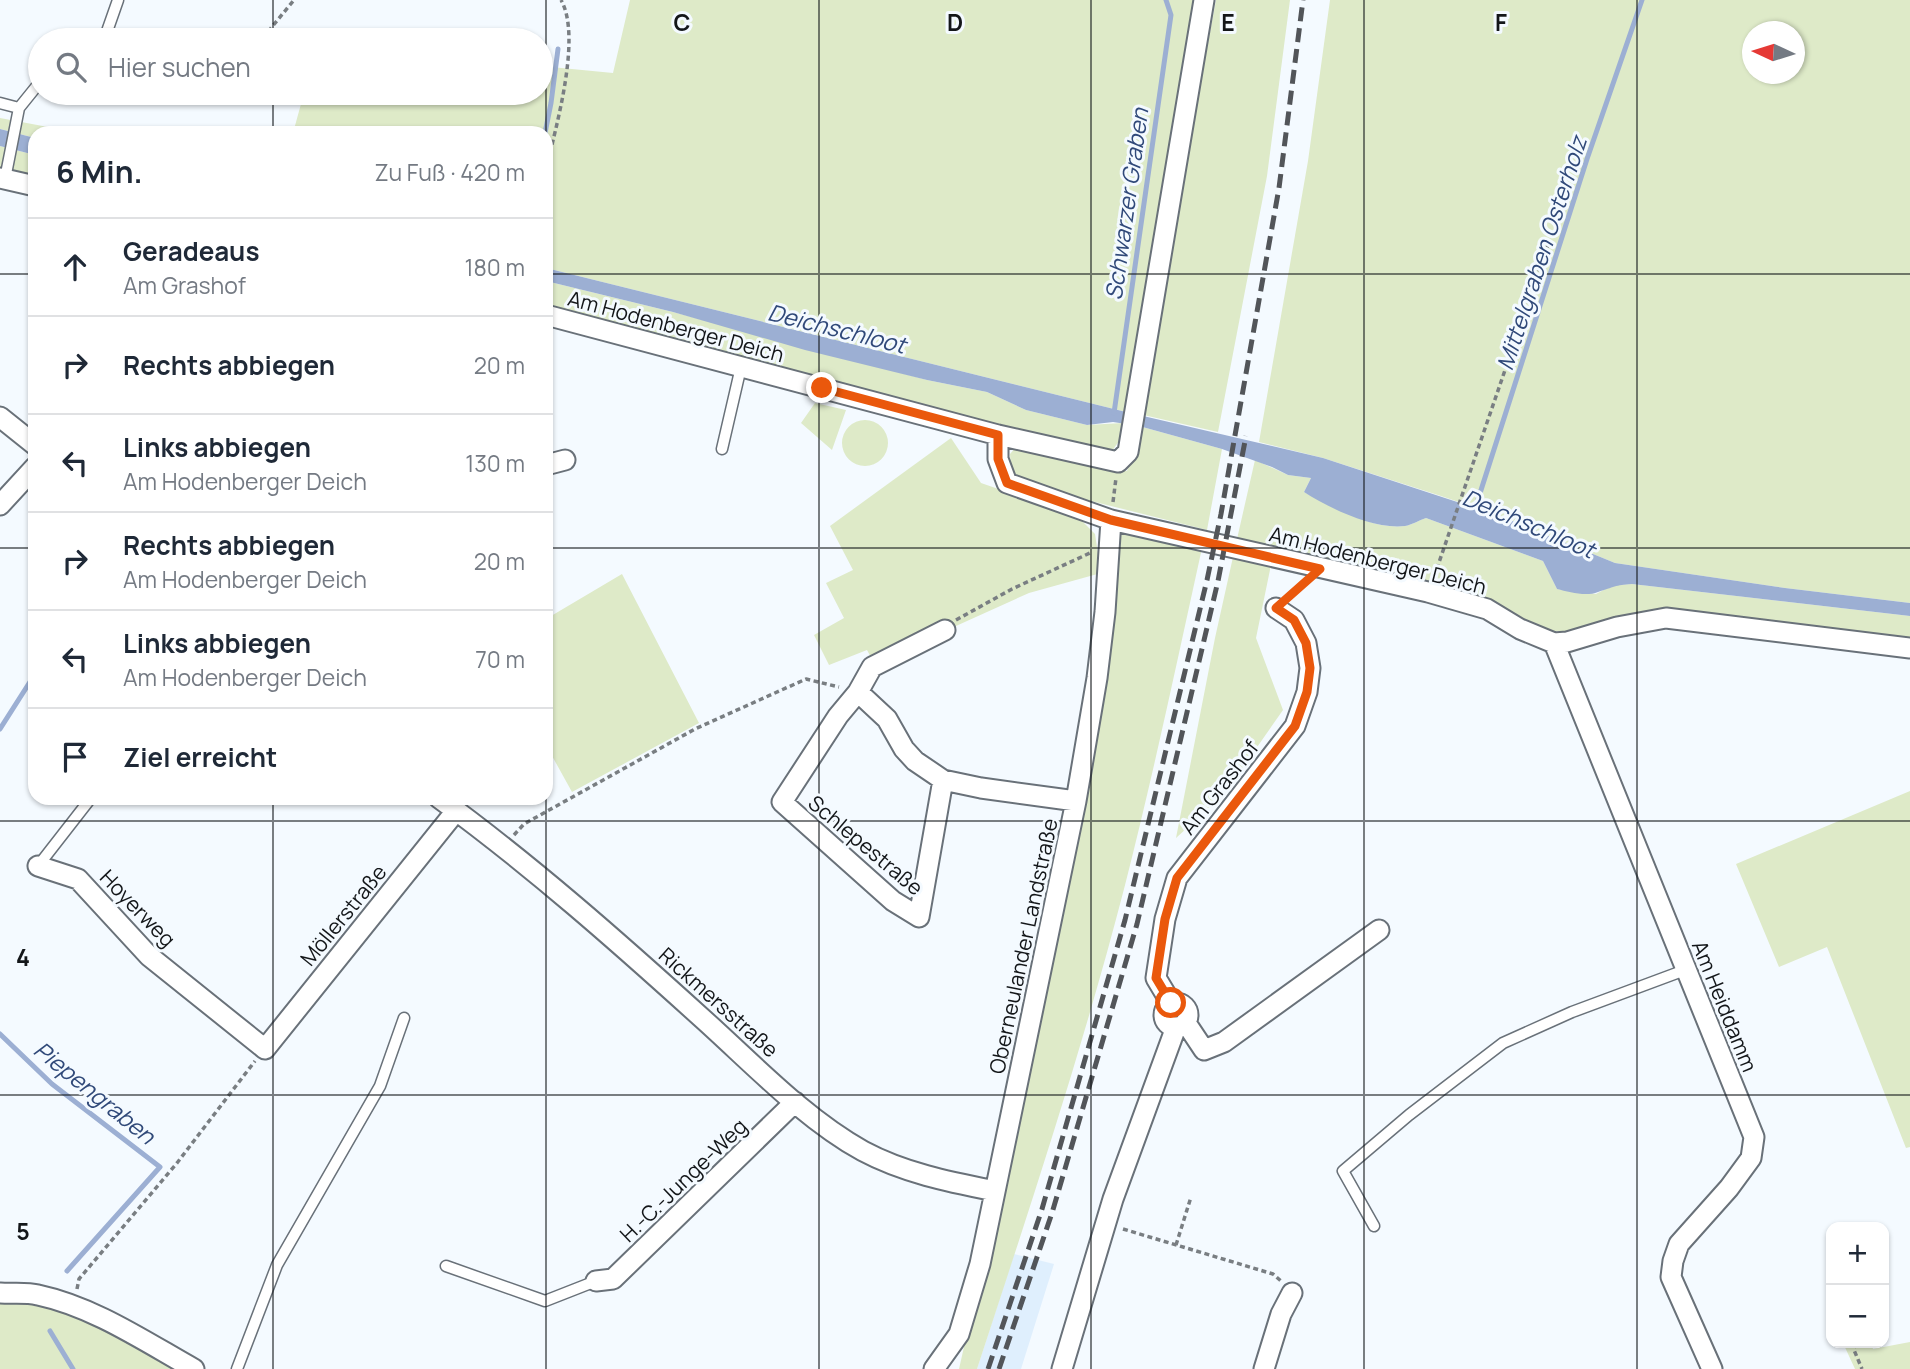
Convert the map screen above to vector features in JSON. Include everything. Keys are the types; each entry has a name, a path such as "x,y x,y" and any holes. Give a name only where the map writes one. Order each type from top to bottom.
{"street":[{"path":"1118,463 1128,452 1204,0"},
{"path":"2,179 28,185"},
{"name":"Am Hodenberger Deich","path":"553,317 998,435 1118,463"},
{"path":"0,417 28,439"},
{"name":"Am Hodenberger Deich","path":"998,435 998,459 1007,483 1111,520 1428,592 1487,609 1520,629 1554,643"},
{"path":"553,463 565,460"},
{"path":"0,505 28,475"},
{"name":"Oberneulander Landstraße","path":"934,1369 960,1334 980,1264 1076,801 1097,678 1111,520"},
{"name":"Am Grashof","path":"1276,608 1294,620 1306,643 1310,668 1307,692 1295,726 1177,878 1165,919 1156,978 1171,1003 1166,1007 1164,1017 1170,1026 1181,1025 1204,1050 1224,1042 1379,930"},
{"path":"1554,643 1665,618 1910,648"},
{"name":"Schlepestraße","path":"943,780 919,917 893,901 782,802 838,716 858,692 872,667 945,630"},
{"name":"Am Heiddamm","path":"1554,643 1754,1137 1751,1157 1729,1188 1679,1244 1672,1261 1671,1277 1712,1369"},
{"path":"858,692 887,719 904,749 915,761 943,780 1076,801"},
{"name":"Rickmersstraße","path":"448,805 614,939 795,1102 864,1151 916,1172 995,1191"},
{"name":"Möllerstraße","path":"265,1049 456,811"},
{"name":"Hoyerweg","path":"38,866 78,879 149,956 265,1049"},
{"path":"1062,1369 1105,1223 1181,1025"},
{"name":"H.-C.-Junge-Weg","path":"596,1281 613,1279 795,1102"},
{"path":"0,1293 36,1294 74,1306 194,1369"},
{"path":"1264,1369 1281,1314 1292,1293"}],"lane":[{"path":"108,28 118,0"},
{"path":"2,179 9,160 19,108 28,97"},
{"path":"0,103 19,108"},
{"path":"722,449 741,366"},
{"name":"Hoyerweg","path":"38,866 86,805"},
{"path":"1374,1226 1343,1171 1409,1115 1503,1043 1572,1012 1685,970"},
{"path":"237,1369 277,1265 380,1086 404,1018"},
{"path":"446,1266 545,1301 596,1281"}],"path":[{"path":"271,28 294,0"},
{"path":"553,140 566,85 568,13 561,0"},
{"path":"1428,592 1549,242"},
{"path":"1111,520 1118,463"},
{"path":"945,630 948,624 1012,589 1110,545"},
{"path":"1276,608 1320,569"},
{"path":"503,847 524,824 695,729 806,679 858,692"},
{"path":"74,1306 79,1279 177,1163 265,1049"},
{"path":"1176,1245 1191,1196"},
{"path":"1105,1223 1273,1274 1292,1293"},
{"path":"1854,1348 1862,1369"}],"shaded area":[{"path":"1014,1254 1054,1264 1021,1369 977,1369"}],"green space":[{"path":"630,0 1194,0 1126,412 553,270 553,126 295,126 301,105 553,105 553,67 613,73"},
{"path":"1216,0 1290,0 1267,176 1218,432 1139,414"},
{"path":"1330,0 1910,0 1910,603 1615,563 1503,517 1323,458 1259,442 1308,161"},
{"path":"0,118 43,126 28,126 28,136 0,129"},
{"path":"0,146 28,153 28,174 0,168"},
{"path":"553,283 927,380 987,392 1026,410 1087,425 1123,423 1120,432 1124,434 1112,451 1103,454 553,308"},
{"path":"815,403 846,410 832,450 801,423"},
{"path":"865,420 882,426 888,443 882,460 865,466 848,460 842,443 848,426"},
{"path":"1139,426 1222,449 1207,530 1027,485 1011,473 1010,454 1016,447 1127,471"},
{"path":"951,438 981,483 1077,516 1095,534 1101,573 1029,593 874,663 867,650 829,665 814,635 844,618 826,583 853,570 830,526"},
{"path":"1255,460 1288,475 1311,478 1304,492 1366,521 1405,526 1426,518 1543,561 1557,589 1596,594 1613,585 1632,584 1910,616 1910,642 1669,610 1573,631 1547,631 1524,621 1493,600 1237,539"},
{"path":"1126,529 1202,548 1145,804 1091,1010 977,1369 959,1369 999,1192 1116,538"},
{"path":"1233,557 1271,565 1256,638 1283,710 1225,793 1176,838 1215,638"},
{"path":"622,574 699,723 572,792 553,758 553,615"},
{"path":"1910,791 1910,1147 1906,1148 1827,947 1779,967 1736,864"},
{"path":"0,1303 52,1305 104,1329 176,1369 0,1369"},
{"path":"1910,1342 1910,1369 1855,1369 1845,1348 1873,1349"}],"water":[{"path":"0,129 28,136 28,153 0,146"},
{"path":"553,270 1126,412 1323,458 1503,517 1615,563 1910,603 1910,616 1632,584 1588,594 1557,589 1543,561 1426,518 1408,525 1393,526 1366,521 1326,505 1304,492 1311,478 1288,475 1222,449 1139,426 1113,422 1087,425 1026,410 987,392 805,350 673,312 553,283"}],"waterway":[{"name":"Schwarzer Graben","path":"1114,413 1171,15 1166,0"},
{"name":"Mittelgraben Osterholz","path":"1474,512 1587,159 1642,0"},
{"path":"553,88 558,49"},
{"path":"546,126 551,105"},
{"name":"Piepengraben","path":"0,729 28,685"},
{"name":"Piepengraben","path":"0,1034 52,1084 160,1167 67,1271"},
{"name":"Piepengraben","path":"50,1331 73,1369"}],"railway":[{"path":"988,1369 1042,1209 1125,920 1207,580 1279,188 1303,0"},
{"path":"999,1369 1052,1213 1137,924 1218,581 1246,436"}],"route":[{"path":"822,388 998,435 998,459 1007,483 1111,520 1320,569 1276,608 1294,620 1306,643 1310,668 1307,692 1295,726 1177,878 1165,919 1156,978 1171,1003"}],"water label":[{"name":"Deichschloot","path":"837,328"},
{"name":"Deichschloot","path":"1529,523"}]}
